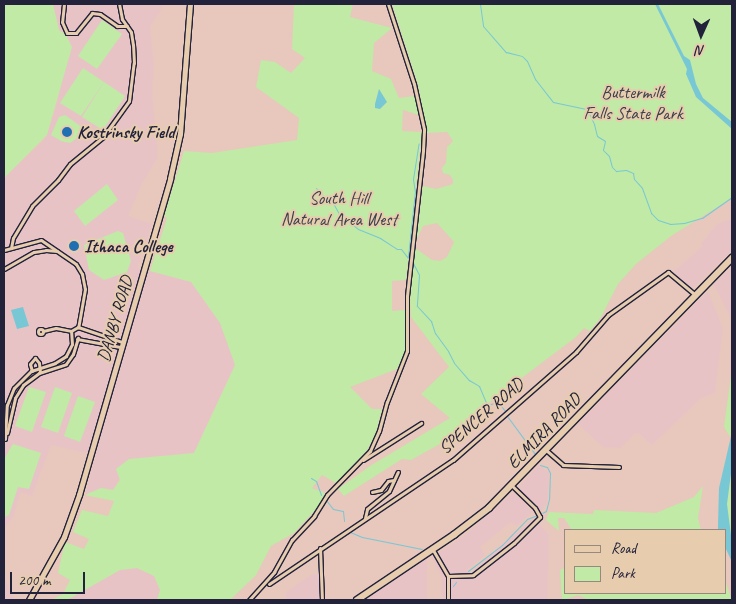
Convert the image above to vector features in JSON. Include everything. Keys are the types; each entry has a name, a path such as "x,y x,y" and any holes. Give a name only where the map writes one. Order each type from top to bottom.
{"highway":[{"name":"ELMIRA ROAD","path":"357,600 480,515 512,486 732,258"}],"main road":[{"name":"DANBY ROAD","path":"29,600 64,537 84,478 177,153 190,4"}],"street":[{"path":"64,4 61,17 63,28 67,33 76,33 92,13 100,14 117,26 127,26"},
{"path":"11,248 13,238 32,206 58,180 70,164 103,137 129,101 134,63 132,37 122,19 119,4"},
{"path":"249,600 262,587 295,536 314,516 328,495 362,460 379,431 387,402 408,351 409,277 424,140 416,90 388,4"},
{"path":"4,250 39,240 47,243 76,264 84,278 85,301 80,328 82,334 73,354 66,364 40,372 23,385 15,398 4,440"},
{"path":"4,269 34,252 46,250 58,252"},
{"name":"SPENCER ROAD","path":"269,584 320,548 440,470 475,443 507,412 576,352 608,315 668,272 695,295"},
{"path":"44,331 56,328 71,331 80,328 121,345"},
{"path":"4,440 10,396 20,380 32,370 55,363 66,356 72,337 71,331"},
{"path":"72,337 121,345"},
{"path":"35,375 30,364 32,359 38,360 40,372"},
{"path":"362,460 369,458 384,444 421,422"},
{"path":"546,449 562,465 619,467"},
{"path":"364,519 367,509 387,494 398,472"},
{"path":"372,492 382,490 388,481 394,480"},
{"path":"448,576 473,575 514,543 540,517 536,508 512,486"},
{"path":"320,548 322,600"},
{"path":"432,549 448,576 448,600"}],"shaded area":[{"name":"Ithaca College","path":"53,4 162,4 160,12 150,26 154,65 152,92 158,157 141,185 128,216 152,224 137,268 191,282 220,323 235,365 194,453 129,459 113,490 101,488 85,495 96,455 51,445 32,496 21,492 13,517 4,529 4,178 43,141 47,135 58,101 68,42 66,35 59,30"},
{"path":"732,219 732,250 691,290 673,272 703,246 701,244 717,224"},
{"path":"732,267 732,321 714,284"},
{"path":"708,291 723,329 715,393 701,398 652,445 640,434 635,433 620,448 603,447 578,424"},
{"path":"539,465 549,473 547,503 541,511 518,488"},
{"path":"514,492 532,512 516,526 511,522 480,547 485,555 466,570 469,573 474,570 534,518 549,535 547,600 444,600 441,592 442,578 432,557 464,536"},
{"path":"427,558 427,600 366,600 373,594"},
{"path":"137,568 154,576 160,590 157,600 67,600 120,570"},
{"path":"321,574 321,600 286,600 286,592 311,575"},
{"path":"4,576 14,600 4,600"}],"green space":[{"path":"4,4 53,4 59,30 66,35 72,47 47,135 4,178"},
{"name":"South Hill Natural Area West","path":"294,4 353,4 350,17 392,28 374,43 372,71 391,79 399,98 415,96 419,115 403,110 402,131 422,132 406,280 392,281 392,311 405,310 408,342 397,369 350,387 372,409 382,409 375,436 366,452 336,483 322,475 312,488 325,493 318,507 294,533 271,546 256,575 230,600 157,600 160,590 154,576 137,568 120,570 67,600 51,600 63,594 70,580 58,573 65,542 84,549 89,539 73,532 82,510 108,516 114,501 85,495 101,488 113,490 120,480 116,469 129,459 194,453 235,365 220,323 191,282 150,271 167,218 164,216 184,151 212,153 297,140 299,118 256,87 261,60 275,62 291,73 305,58 292,49"},
{"name":"Buttermilk Falls State Park","path":"392,4 732,4 732,198 671,236 636,264 618,284 601,317 590,331 584,328 576,337 482,408 447,440 411,460 402,459 344,496 338,489 370,466 450,418 421,394 449,367 411,317 410,298 415,248 432,260 440,261 447,257 454,242 437,223 423,226 416,241 423,186 436,189 453,184 450,175 443,173 442,168 446,163 447,147 453,141 447,132 427,133 418,85"},
{"path":"102,20 122,34 97,69 78,56"},
{"path":"83,68 104,82 81,116 60,103"},
{"path":"104,82 125,96 103,130 82,117"},
{"name":"Kostrinsky Field","path":"65,115 83,128 78,137 70,143 61,141 51,135 59,117"},
{"path":"107,184 118,200 85,226 74,211"},
{"path":"118,231 123,233 131,261 127,272 104,280 89,270 84,245"},
{"path":"732,368 732,432 730,437 724,427"},
{"path":"29,387 46,392 32,432 15,426"},
{"path":"55,387 72,393 58,433 41,427"},
{"path":"78,396 95,402 80,442 64,436"},
{"path":"13,444 41,453 29,489 18,487 9,515 4,517 4,459"},
{"path":"732,446 732,552 726,536 726,529 724,529 723,519"},
{"path":"703,486 698,518 701,529 571,529 564,518 558,518 559,531 546,520 549,512 593,514 594,510 656,513 694,497"},
{"path":"564,568 564,594 726,594 726,584 732,600 588,600 579,595 562,600 560,570"}],"water":[{"path":"655,4 658,4 684,56 690,60 696,84 703,98 732,122 732,129 696,97 686,74 687,69"},
{"path":"379,89 387,102 380,109 375,108"},
{"path":"23,307 29,326 17,329 11,310"},
{"path":"732,432 732,466 727,504 732,543 732,562 726,549 726,529 718,529 719,488"}],"waterway":[{"path":"480,4 483,26 506,52 522,56 527,61 535,79 553,102 587,109 597,136 605,141 603,150 609,156 612,167 616,171 626,170 633,173 634,179 642,188 651,213 658,220 670,224 684,223 702,218 732,197"},
{"path":"408,257 415,192 413,179 419,143"},
{"path":"316,188 327,200 333,203 339,214 358,229 380,238 397,249 401,249 408,258"},
{"path":"413,263 419,275 417,306 431,321 435,333 454,363 469,380 479,386 487,405 498,402 505,411"},
{"path":"507,416 535,454"},
{"path":"540,465 547,467 550,473 549,499 546,511 542,513"},
{"path":"311,478 316,481 321,495"},
{"path":"326,500 333,509 343,511 344,521"},
{"path":"468,571 502,545 527,519 535,516"},
{"path":"350,532 362,537 422,549"},
{"path":"453,586 456,582"}],"place":[{"name":"Kostrinsky Field","path":"67,132"},
{"name":"Ithaca College","path":"74,246"}]}
